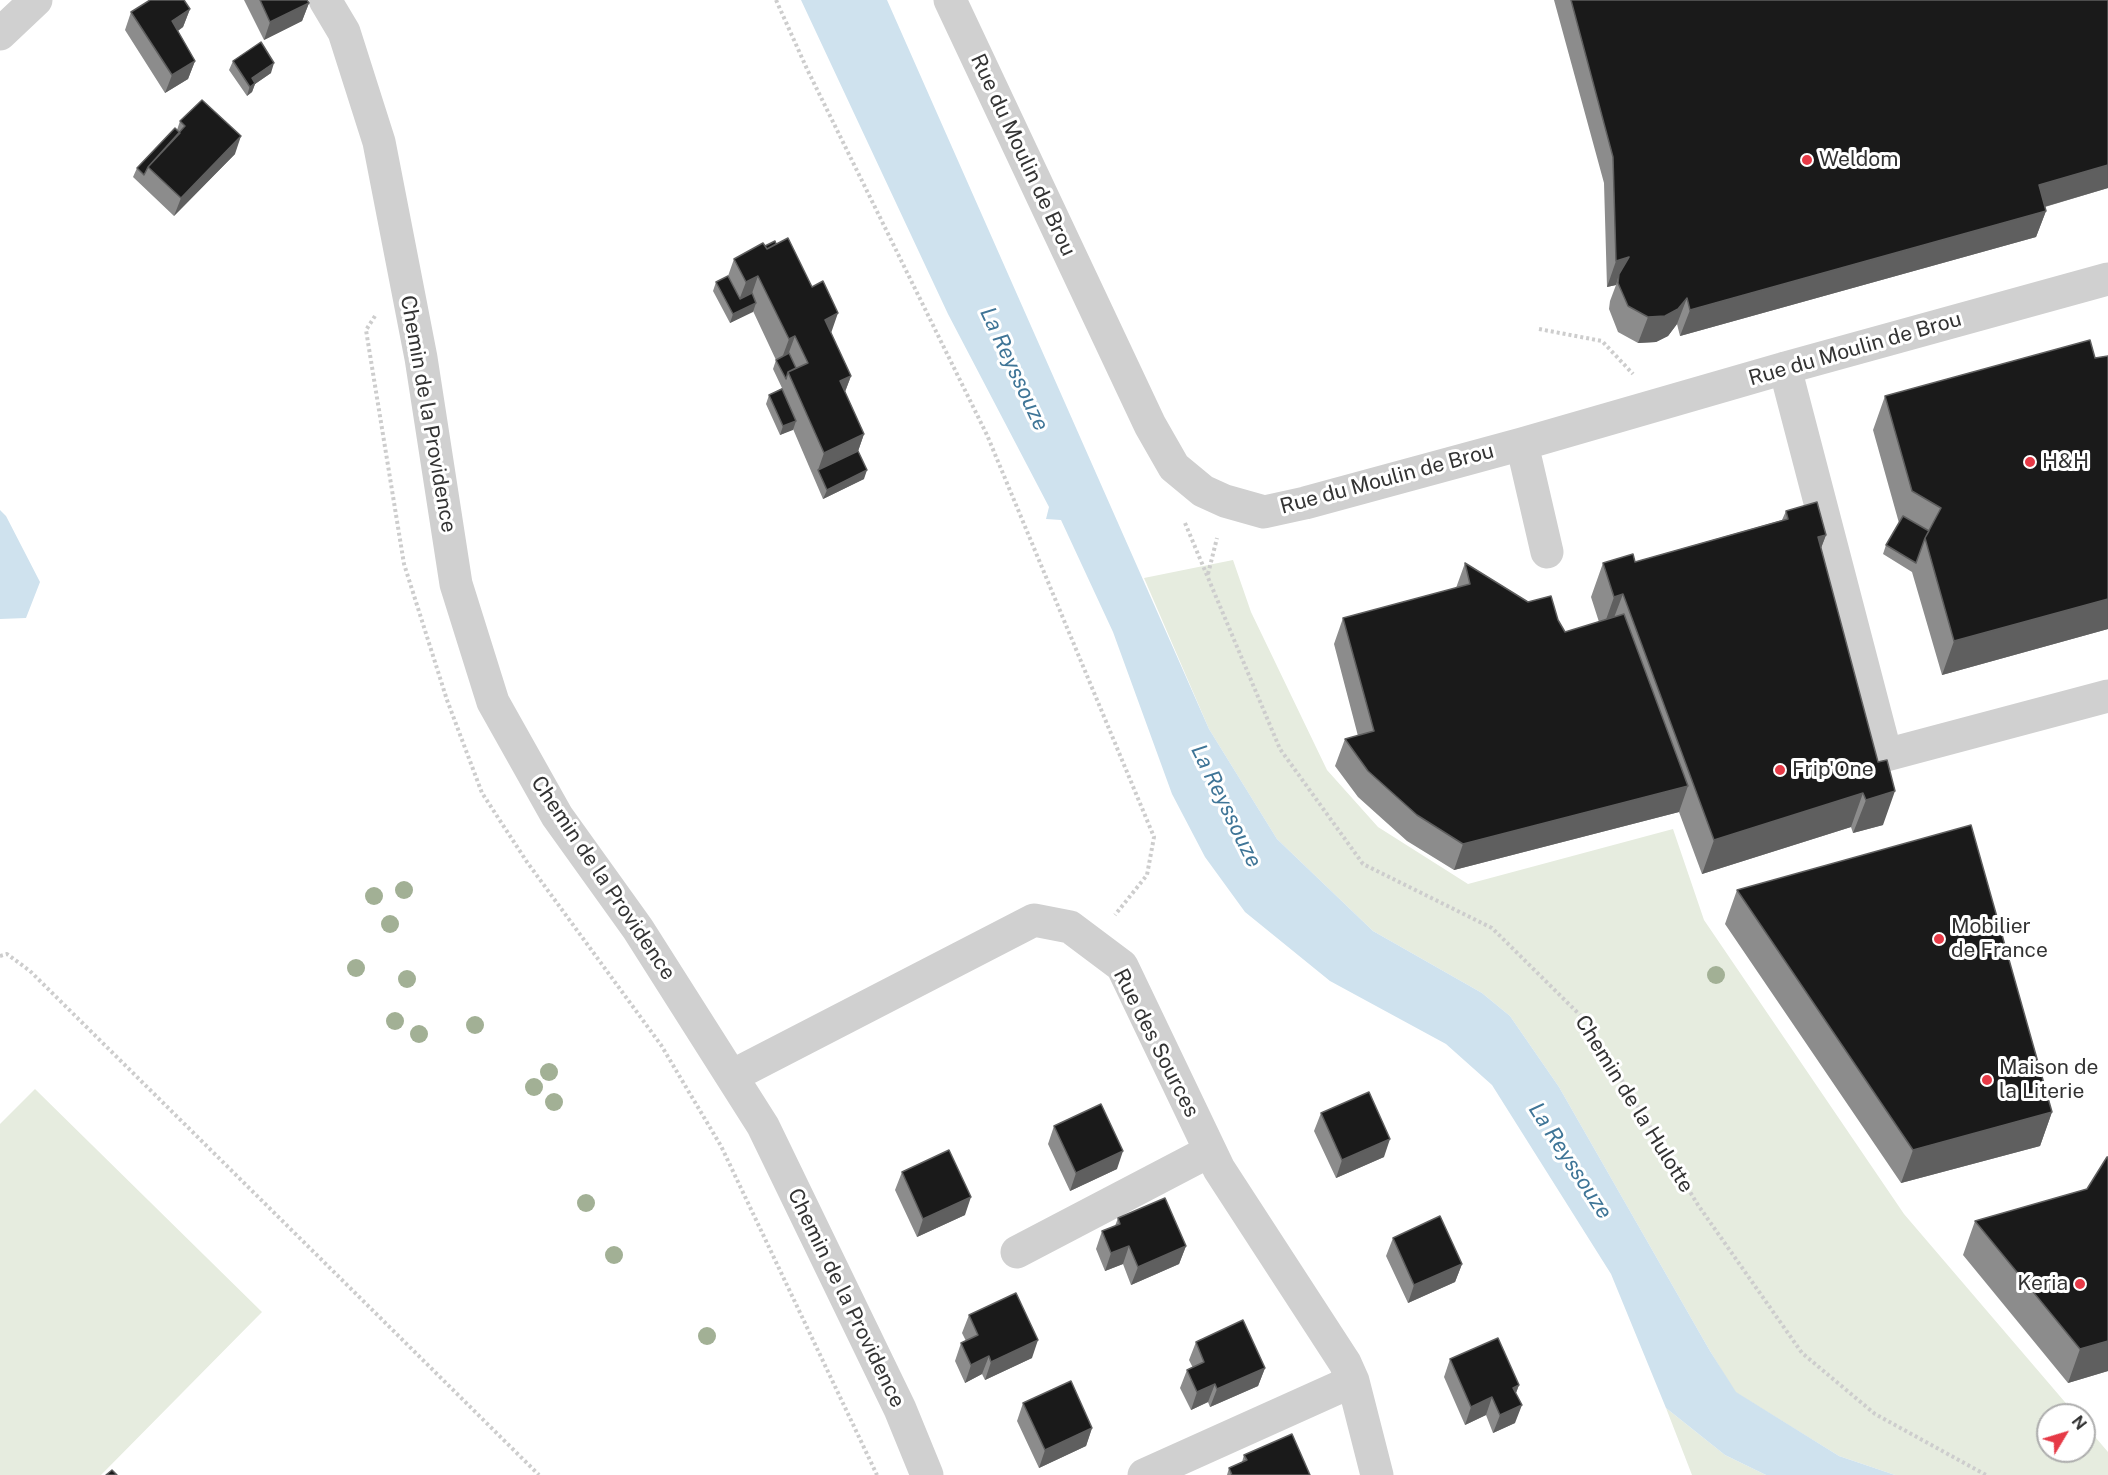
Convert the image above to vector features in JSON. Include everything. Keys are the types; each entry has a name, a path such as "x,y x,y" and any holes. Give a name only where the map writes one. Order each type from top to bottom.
{"street":[{"path":"0,34 36,0"},
{"name":"Chemin de la Providence","path":"325,0 344,32 379,142 422,358 456,584 493,702 557,816 638,929 763,1126 900,1409 927,1475"},
{"name":"Rue du Moulin de Brou","path":"950,0 1150,424 1174,467 1203,491 1225,501 1263,512 1316,500 1522,444 1785,368 2108,279"},
{"path":"1785,368 1886,755 2108,696"},
{"path":"1522,444 1547,552"},
{"name":"Rue des Sources","path":"732,1076 1034,920 1070,927 1122,966 1219,1169 1345,1363 1353,1381 1377,1475"},
{"path":"1017,1252 1210,1151"},
{"path":"1144,1475 1353,1381"}],"path":[{"path":"776,0 807,69 987,435 1154,837 1147,875 1092,943"},
{"path":"1539,329 1602,341 1634,375"},
{"name":"Chemin de la Hulotte","path":"1208,575 1280,749 1364,864 1492,928 1585,1020 1698,1205 1802,1353 1875,1414 1986,1475"},
{"path":"0,956 7,954 30,971 540,1475"}],"shaded area":[{"path":"1233,560 1251,612 1327,770 1378,827 1468,884 1673,829 1704,920 1904,1214 2066,1403 2036,1403 2036,1463 2096,1463 2096,1438 2108,1452 2108,1475 1895,1475 1839,1456 1735,1392 1559,1087 1510,1016 1482,993 1373,931 1277,839 1209,729 1144,578"},
{"path":"35,1089 262,1312 101,1475 0,1475 0,1124"},
{"path":"1666,1408 1725,1455 1766,1475 1692,1475"}],"water":[{"name":"La Reyssouze","path":"801,0 887,0 1209,729 1277,839 1373,931 1482,993 1510,1016 1559,1087 1710,1351 1736,1392 1839,1456 1895,1475 1766,1475 1725,1455 1666,1408 1611,1274 1492,1085 1446,1044 1330,981 1245,912 1205,857 1172,794 1113,632 1061,520 1046,519 1049,507 948,314"},
{"path":"0,510 6,516 40,582 26,618 0,619"}],"building":[{"path":"150,0 184,0 190,9 172,21 195,61 172,75 131,12"},
{"path":"260,0 307,0 309,3 270,22"},
{"path":"1571,0 2108,0 2108,165 2039,185 2046,211 1690,310 1687,298 1678,309 1665,316 1648,317 1628,306 1618,283 1619,274 1629,257 1616,261 1613,157"},
{"path":"261,42 274,63 252,78 255,83 250,87 233,61"},
{"path":"202,100 241,136 181,198 148,167 185,126 180,121"},
{"path":"175,128 180,133 148,167 144,175 137,168"},
{"path":"788,238 812,287 823,281 838,313 825,320 851,376 840,381 864,434 824,453 788,372 808,363 795,336 789,339 758,276 746,282 734,259 763,243 767,249"},
{"path":"775,241 776,244 767,249 765,246"},
{"path":"728,276 740,299 752,293 756,303 733,314 716,282"},
{"path":"2090,340 2095,358 2108,356 2108,599 1954,641 1925,538 1941,508 1912,491 1885,396"},
{"path":"789,353 796,368 788,372 786,379 776,360"},
{"path":"782,389 796,421 783,426 769,395"},
{"path":"858,451 867,470 827,490 818,470"},
{"path":"1817,502 1826,535 1818,537 1878,762 1887,760 1895,791 1866,800 1863,793 1714,840 1623,594 1614,597 1603,563 1633,554 1635,562 1788,519 1786,511"},
{"path":"1903,516 1929,531 1916,563 1886,545"},
{"path":"1465,563 1528,602 1551,596 1558,620 1565,632 1624,614 1688,786 1463,844 1417,815 1368,771 1345,739 1374,731 1343,618 1470,584"},
{"path":"1971,825 2052,1112 1913,1150 1737,890"},
{"path":"1369,1092 1390,1139 1342,1160 1321,1113"},
{"path":"1101,1104 1123,1151 1076,1173 1054,1126"},
{"path":"949,1150 971,1197 923,1219 902,1172"},
{"path":"2107,1157 2108,1341 2080,1349 1975,1221 2087,1189"},
{"path":"1165,1198 1186,1246 1138,1267 1129,1246 1111,1253 1102,1231 1120,1224 1118,1218"},
{"path":"1440,1216 1462,1264 1414,1285 1393,1238"},
{"path":"1016,1293 1038,1340 991,1362 989,1356 971,1365 961,1343 978,1335 969,1315"},
{"path":"1243,1320 1265,1368 1217,1389 1215,1384 1197,1392 1187,1370 1204,1362 1196,1342"},
{"path":"1498,1338 1519,1385 1513,1388 1522,1405 1500,1415 1492,1397 1471,1407 1450,1359"},
{"path":"1071,1381 1092,1428 1045,1450 1023,1403"},
{"path":"1292,1434 1310,1475 1232,1475 1229,1468 1247,1460 1244,1455"},
{"path":"112,1470 117,1475 106,1475"}],"place":[{"name":"Weldom","path":"1807,160"},
{"name":"H&H","path":"2030,462"},
{"name":"Frip'One","path":"1780,770"},
{"name":"Mobilier de France","path":"1939,939"},
{"name":"Maison de la Literie","path":"1987,1080"},
{"name":"Keria","path":"2080,1284"}]}
